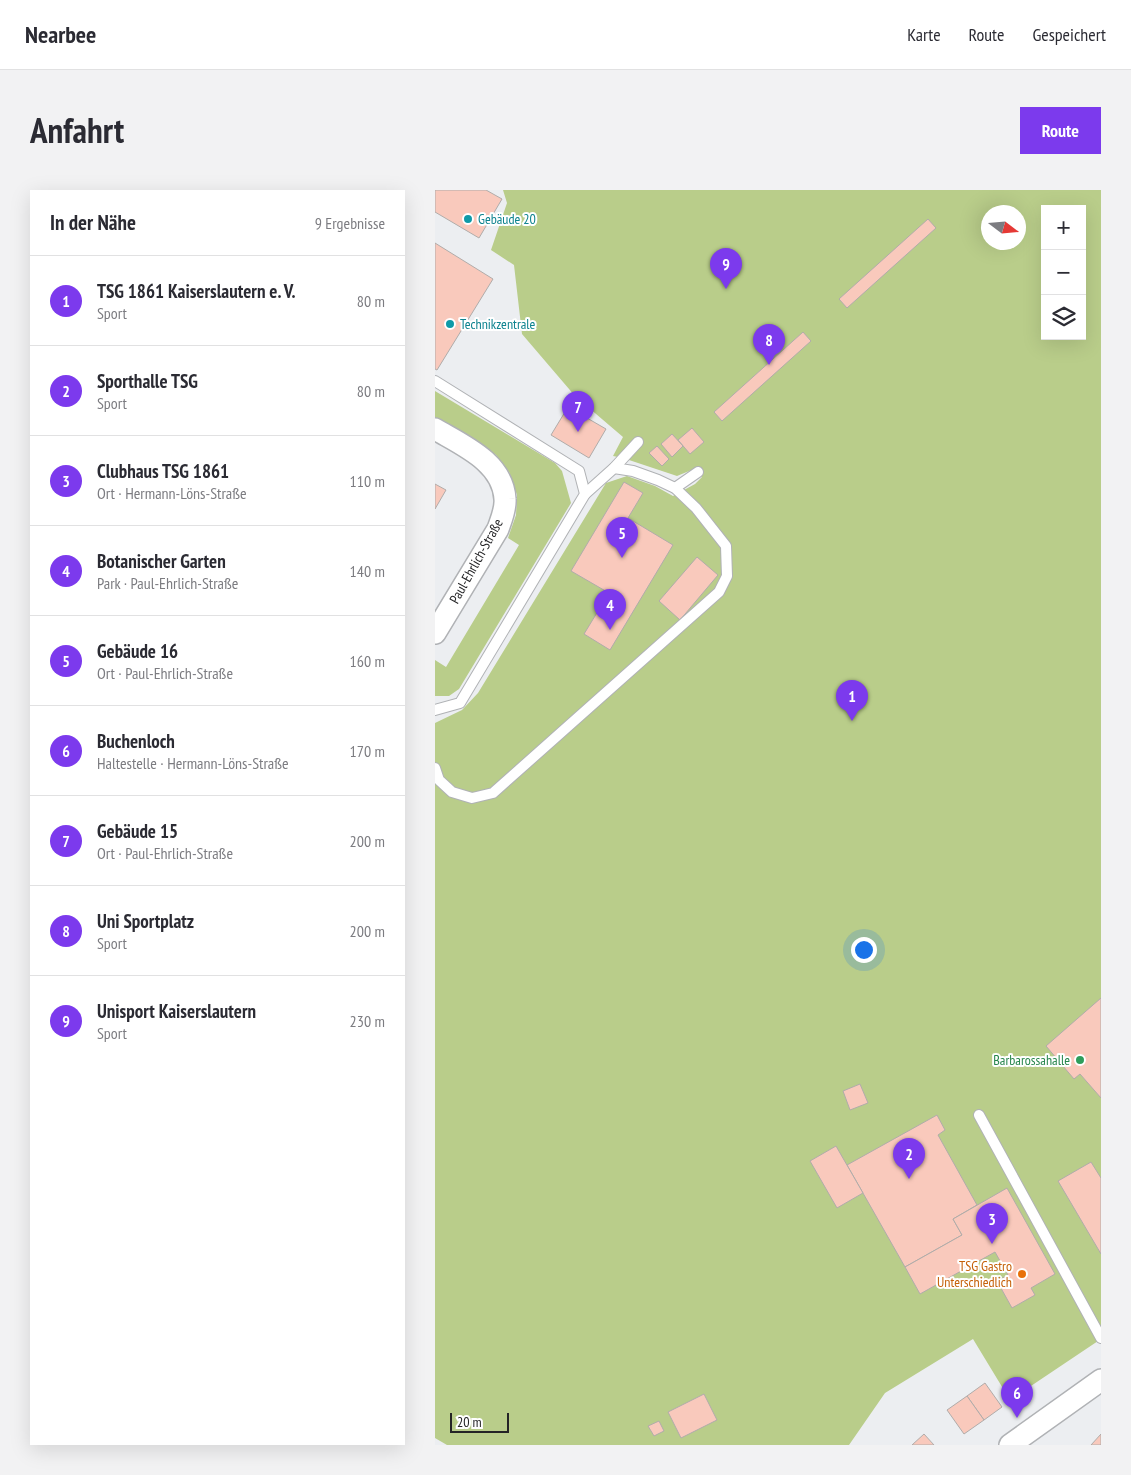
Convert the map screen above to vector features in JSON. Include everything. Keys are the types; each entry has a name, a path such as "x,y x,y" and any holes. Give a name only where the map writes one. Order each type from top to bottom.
{"street":[{"name":"Paul-Ehrlich-Straße","path":"435,429 477,454 489,464 497,474 505,499 503,516 498,529 435,633"},
{"path":"1010,1445 1101,1380"}],"lane":[{"path":"435,381 579,472 585,494"},
{"path":"435,710 460,703 585,494 614,468 638,442"},
{"path":"435,768 439,780 452,792 472,798 493,793 719,592 727,576 726,546 696,508 675,488 659,480 633,470 614,468"},
{"path":"675,488 698,472"},
{"path":"979,1115 1101,1338"}],"green space":[{"path":"503,190 1101,190 1101,1339 1010,1400 973,1339 885,1393 849,1445 447,1445 435,1438 435,723 462,710 478,693 606,483 627,476 655,486 673,496 695,484 702,477 694,469 677,476 613,456 623,437 575,396 522,334 514,265 491,250 507,203"},
{"path":"435,391 555,463 562,471 571,503 459,689 449,696 435,696 435,660 446,667 519,545 508,538 516,515 517,495 509,472 496,455 435,417"}],"building":[{"name":"Gebäude 20","path":"435,190 486,190 502,199 479,238 435,212"},
{"path":"928,219 936,228 847,308 839,299"},
{"name":"Technikzentrale","path":"435,243 493,279 437,370 435,369"},
{"path":"803,332 811,341 722,421 714,412"},
{"path":"568,407 606,429 589,458 551,435"},
{"path":"692,428 704,442 690,454 678,440"},
{"path":"672,434 683,446 672,457 661,444"},
{"path":"657,446 669,459 662,466 649,453"},
{"path":"624,482 643,493 628,518 673,545 610,650 584,634 609,593 571,571"},
{"path":"435,484 446,490 435,509"},
{"path":"697,557 718,575 680,620 659,601"},
{"name":"Barbarossahalle","path":"1101,998 1101,1098 1080,1074 1074,1079 1046,1046"},
{"path":"860,1084 868,1103 850,1110 843,1091"},
{"path":"937,1115 945,1130 938,1135 977,1205 953,1219 962,1235 905,1267 847,1165"},
{"path":"836,1146 863,1193 837,1208 810,1161"},
{"path":"1091,1162 1101,1178 1101,1254 1058,1181"},
{"path":"1007,1188 1055,1274 1031,1288 1035,1295 1012,1308 997,1281 1008,1275 995,1252 920,1294 905,1267 962,1235 953,1219"},
{"path":"985,1383 1002,1407 984,1420 967,1396"},
{"path":"704,1394 717,1420 681,1438 668,1412"},
{"path":"967,1396 984,1420 964,1434 947,1410"},
{"path":"659,1421 664,1431 654,1436 648,1426"},
{"path":"924,1434 934,1445 912,1445"},
{"path":"1101,1434 1101,1445 1091,1445"}],"place":[{"name":"Gebäude 20","path":"468,219"},
{"name":"Unisport Kaiserslautern","path":"726,289"},
{"name":"Technikzentrale","path":"450,324"},
{"name":"Uni Sportplatz","path":"769,365"},
{"name":"Gebäude 15","path":"578,432"},
{"name":"Gebäude 16","path":"622,558"},
{"name":"Botanischer Garten","path":"610,630"},
{"name":"TSG 1861 Kaiserslautern e. V.","path":"852,721"},
{"name":"Barbarossahalle","path":"1080,1060"},
{"name":"Sporthalle TSG","path":"909,1179"},
{"name":"Clubhaus TSG 1861","path":"992,1244"},
{"name":"TSG Gastro Unterschiedlich","path":"1022,1274"},
{"name":"Buchenloch","path":"1017,1418"}]}
